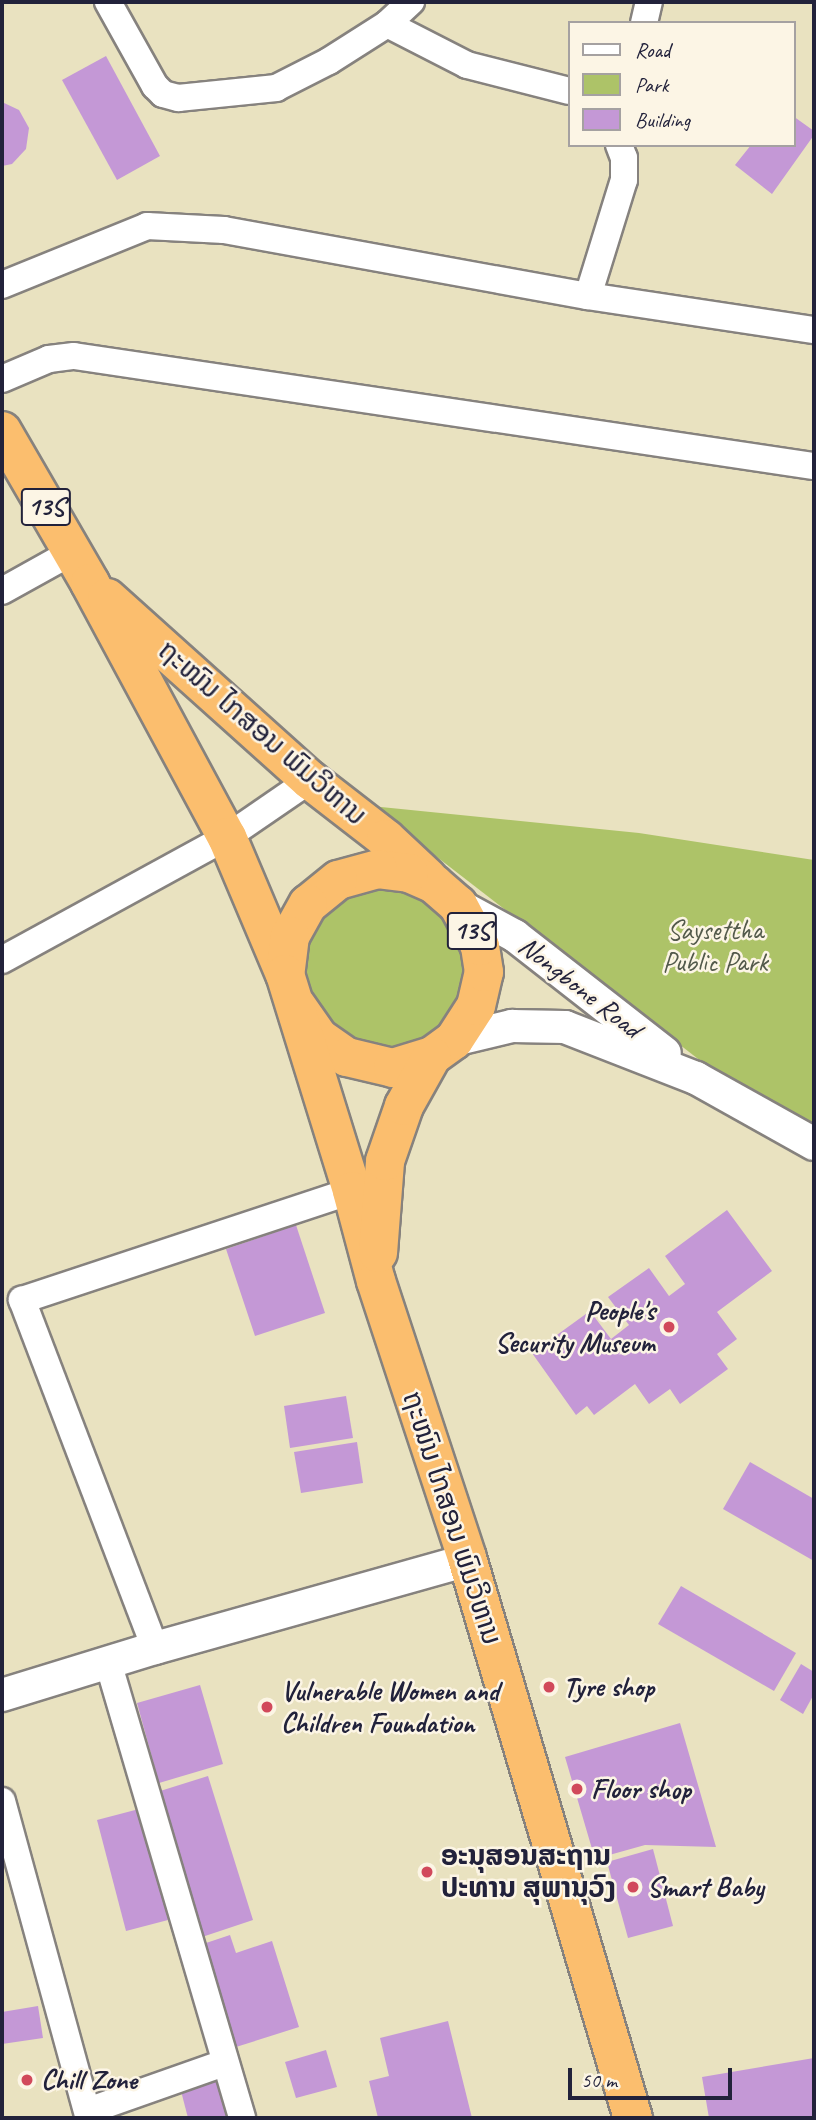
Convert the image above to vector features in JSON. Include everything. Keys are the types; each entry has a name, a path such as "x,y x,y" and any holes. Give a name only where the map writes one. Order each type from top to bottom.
{"highway":[{"name":"ຖະໜົນ ໄກສອນ ພົມວິຫານ","path":"2,431 81,567 227,837 291,990 311,1065 352,1191 376,1281 467,1558 633,2118"},
{"name":"ຖະໜົນ ໄກສອນ ພົມວິຫານ","path":"81,567 310,780 386,839 446,894"},
{"name":"13S","path":"378,869 408,873 446,894 480,946 484,972 476,1006 443,1048 393,1068 346,1057 318,1037 291,990 290,936 308,904 338,880 378,869"},
{"name":"ຖະໜົນ ໄກສອນ ພົມວິຫານ","path":"443,1048 404,1106 385,1161 376,1281 379,1341 450,1565 614,2118"}],"street":[{"path":"108,2 155,86 163,94 178,98 276,88 329,61 387,24 411,2"},
{"path":"644,21 649,2"},
{"path":"387,24 467,65 568,91"},
{"path":"588,296 624,180 624,158 620,147"},
{"path":"2,285 147,226 224,230 588,296 814,330"},
{"path":"2,379 49,359 74,356 814,466"},
{"path":"2,591 81,567"},
{"path":"2,960 227,837 310,780"},
{"name":"Nongbone Road","path":"446,894 515,936 696,1077"},
{"path":"443,1048 512,1026 565,1027 696,1077 814,1144"},
{"path":"155,1648 22,1300 352,1191"},
{"path":"2,1695 155,1648 450,1565"},
{"path":"108,1662 224,2063 243,2118"},
{"path":"2,1801 89,2115 224,2063"}],"green space":[{"name":"Saysettha Public Park","path":"371,806 639,833 814,860 814,1133 737,1089"},
{"path":"425,885 477,952 452,1036 364,1055 304,1005 298,937 340,886"}],"building":[{"path":"106,56 160,156 117,180 62,80"},
{"path":"2,102 19,110 29,128 26,149 12,164 2,166"},
{"path":"795,117 814,131 814,135 772,194 735,165 749,147 795,147"},
{"path":"727,1210 772,1271 717,1312 737,1339 717,1354 728,1369 680,1404 670,1389 649,1404 635,1384 594,1415 587,1406 576,1415 532,1353 590,1311 611,1339 629,1325 608,1297 649,1268 669,1296 685,1284 665,1256"},
{"path":"296,1225 325,1313 255,1336 226,1249"},
{"path":"346,1396 353,1438 290,1448 284,1406"},
{"path":"357,1442 363,1483 301,1493 294,1452"},
{"path":"750,1462 814,1499 814,1561 723,1509"},
{"path":"681,1586 796,1653 774,1691 658,1624"},
{"path":"801,1664 814,1672 814,1694 803,1714 780,1700"},
{"path":"200,1685 223,1764 159,1783 137,1703"},
{"path":"680,1723 716,1847 645,1845 595,1859 565,1757"},
{"path":"208,1776 253,1920 202,1937 157,1792"},
{"path":"139,1809 168,1920 126,1931 97,1820"},
{"path":"653,1849 673,1926 628,1938 607,1862"},
{"path":"230,1935 236,1953 272,1941 299,2027 236,2047 203,1944"},
{"path":"38,2006 43,2038 2,2044 2,2012"},
{"path":"448,2021 472,2118 378,2118 369,2081 389,2076 380,2038"},
{"path":"326,2050 337,2087 296,2098 285,2062"},
{"path":"814,2058 814,2118 709,2118 702,2077"},
{"path":"222,2080 232,2118 188,2118 181,2091"}],"place":[{"name":"People's Security Museum","path":"669,1327"},
{"name":"Tyre shop","path":"549,1687"},
{"name":"Vulnerable Women and Children Foundation","path":"267,1707"},
{"name":"Floor shop","path":"577,1789"},
{"name":"ອະນຸສອນສະຖານ ປະທານ ສຸພານຸວົງ","path":"427,1872"},
{"name":"Smart Baby","path":"633,1887"},
{"name":"Chill Zone","path":"27,2080"}]}
